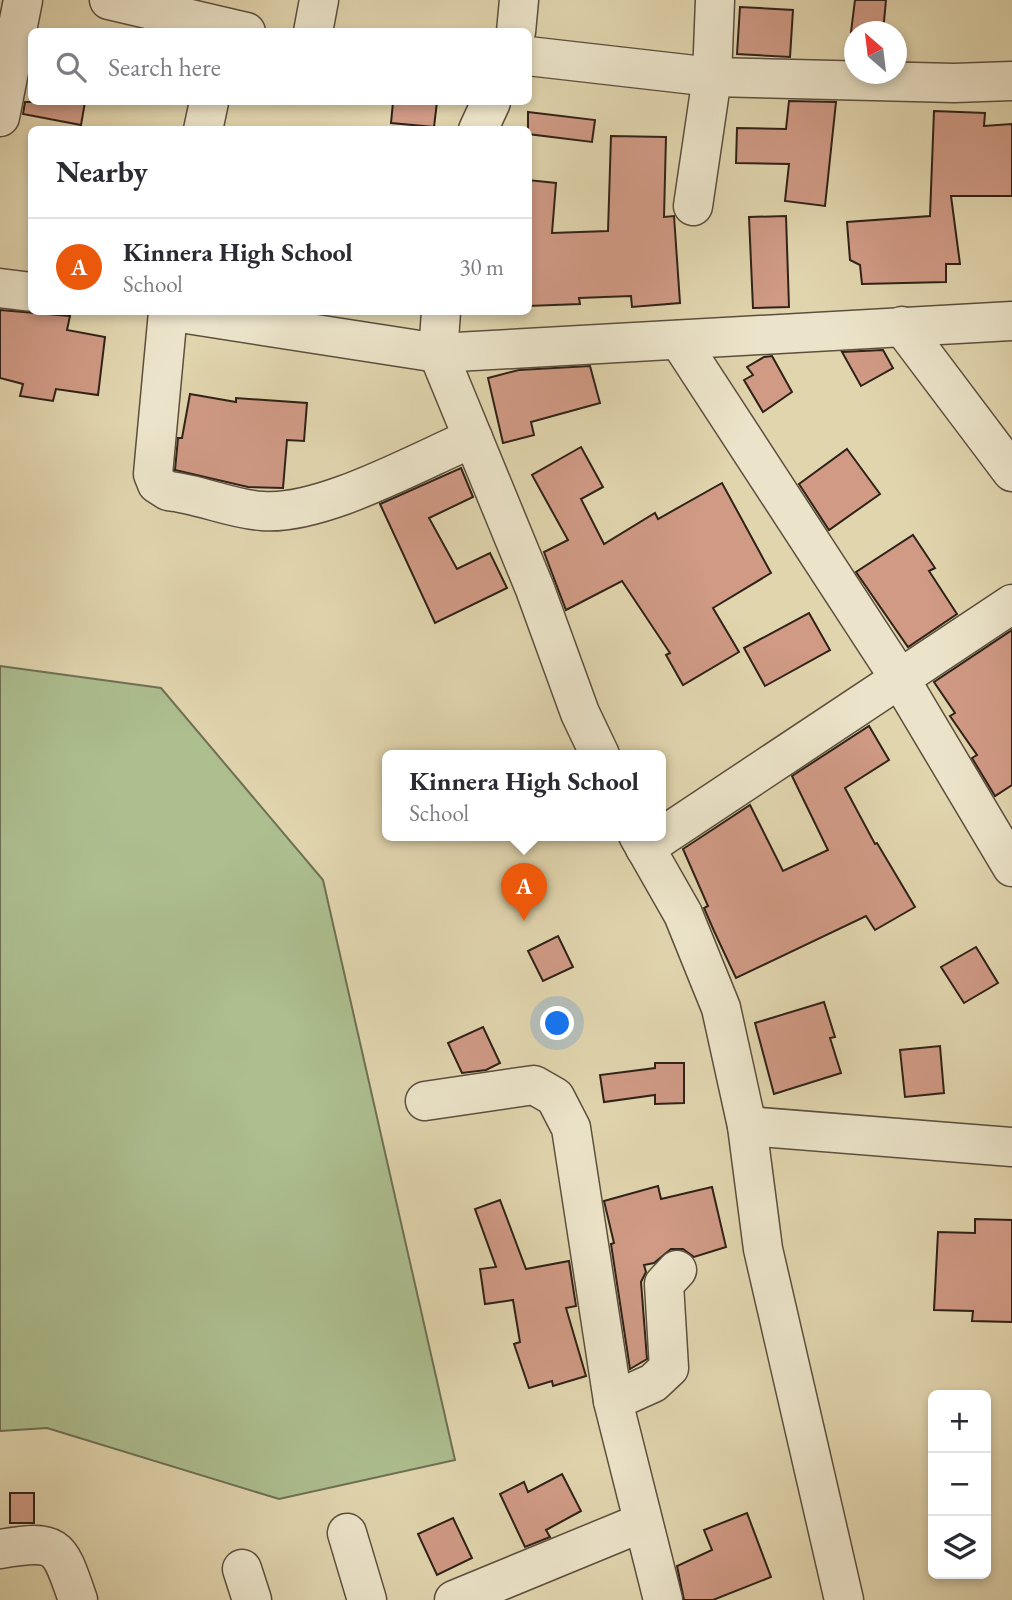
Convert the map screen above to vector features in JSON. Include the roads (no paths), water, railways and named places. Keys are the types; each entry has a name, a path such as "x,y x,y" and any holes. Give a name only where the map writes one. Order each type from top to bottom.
{"street":[{"path":"0,117 23,0"},
{"path":"109,0 222,22"},
{"path":"314,28 319,0"},
{"path":"516,28 519,0"},
{"path":"693,206 712,77 715,0"},
{"path":"532,56 712,77 954,83 1012,81"},
{"path":"205,126 208,105"},
{"path":"480,126 490,105"},
{"path":"0,288 28,292"},
{"path":"168,315 153,474 157,484 168,491 262,512 302,507 334,499 473,438"},
{"path":"193,315 438,353 1012,321"},
{"path":"440,315 438,353 536,589 580,713 598,750"},
{"path":"902,326 1012,472"},
{"path":"679,340 900,679 1012,867"},
{"path":"666,827 900,679 1012,604"},
{"path":"642,842 683,914 720,1008 747,1126 762,1249 844,1600"},
{"path":"425,1101 534,1085 555,1097 570,1128 613,1401 641,1523 663,1600"},
{"path":"747,1126 1012,1147"},
{"path":"613,1401 653,1383 669,1368 664,1284 677,1270"},
{"path":"454,1600 641,1523"},
{"path":"348,1533 367,1600"},
{"path":"0,1549 37,1543 53,1548 64,1559 78,1600"}],"place":[{"name":"Kinnera High School","path":"524,921"}]}
